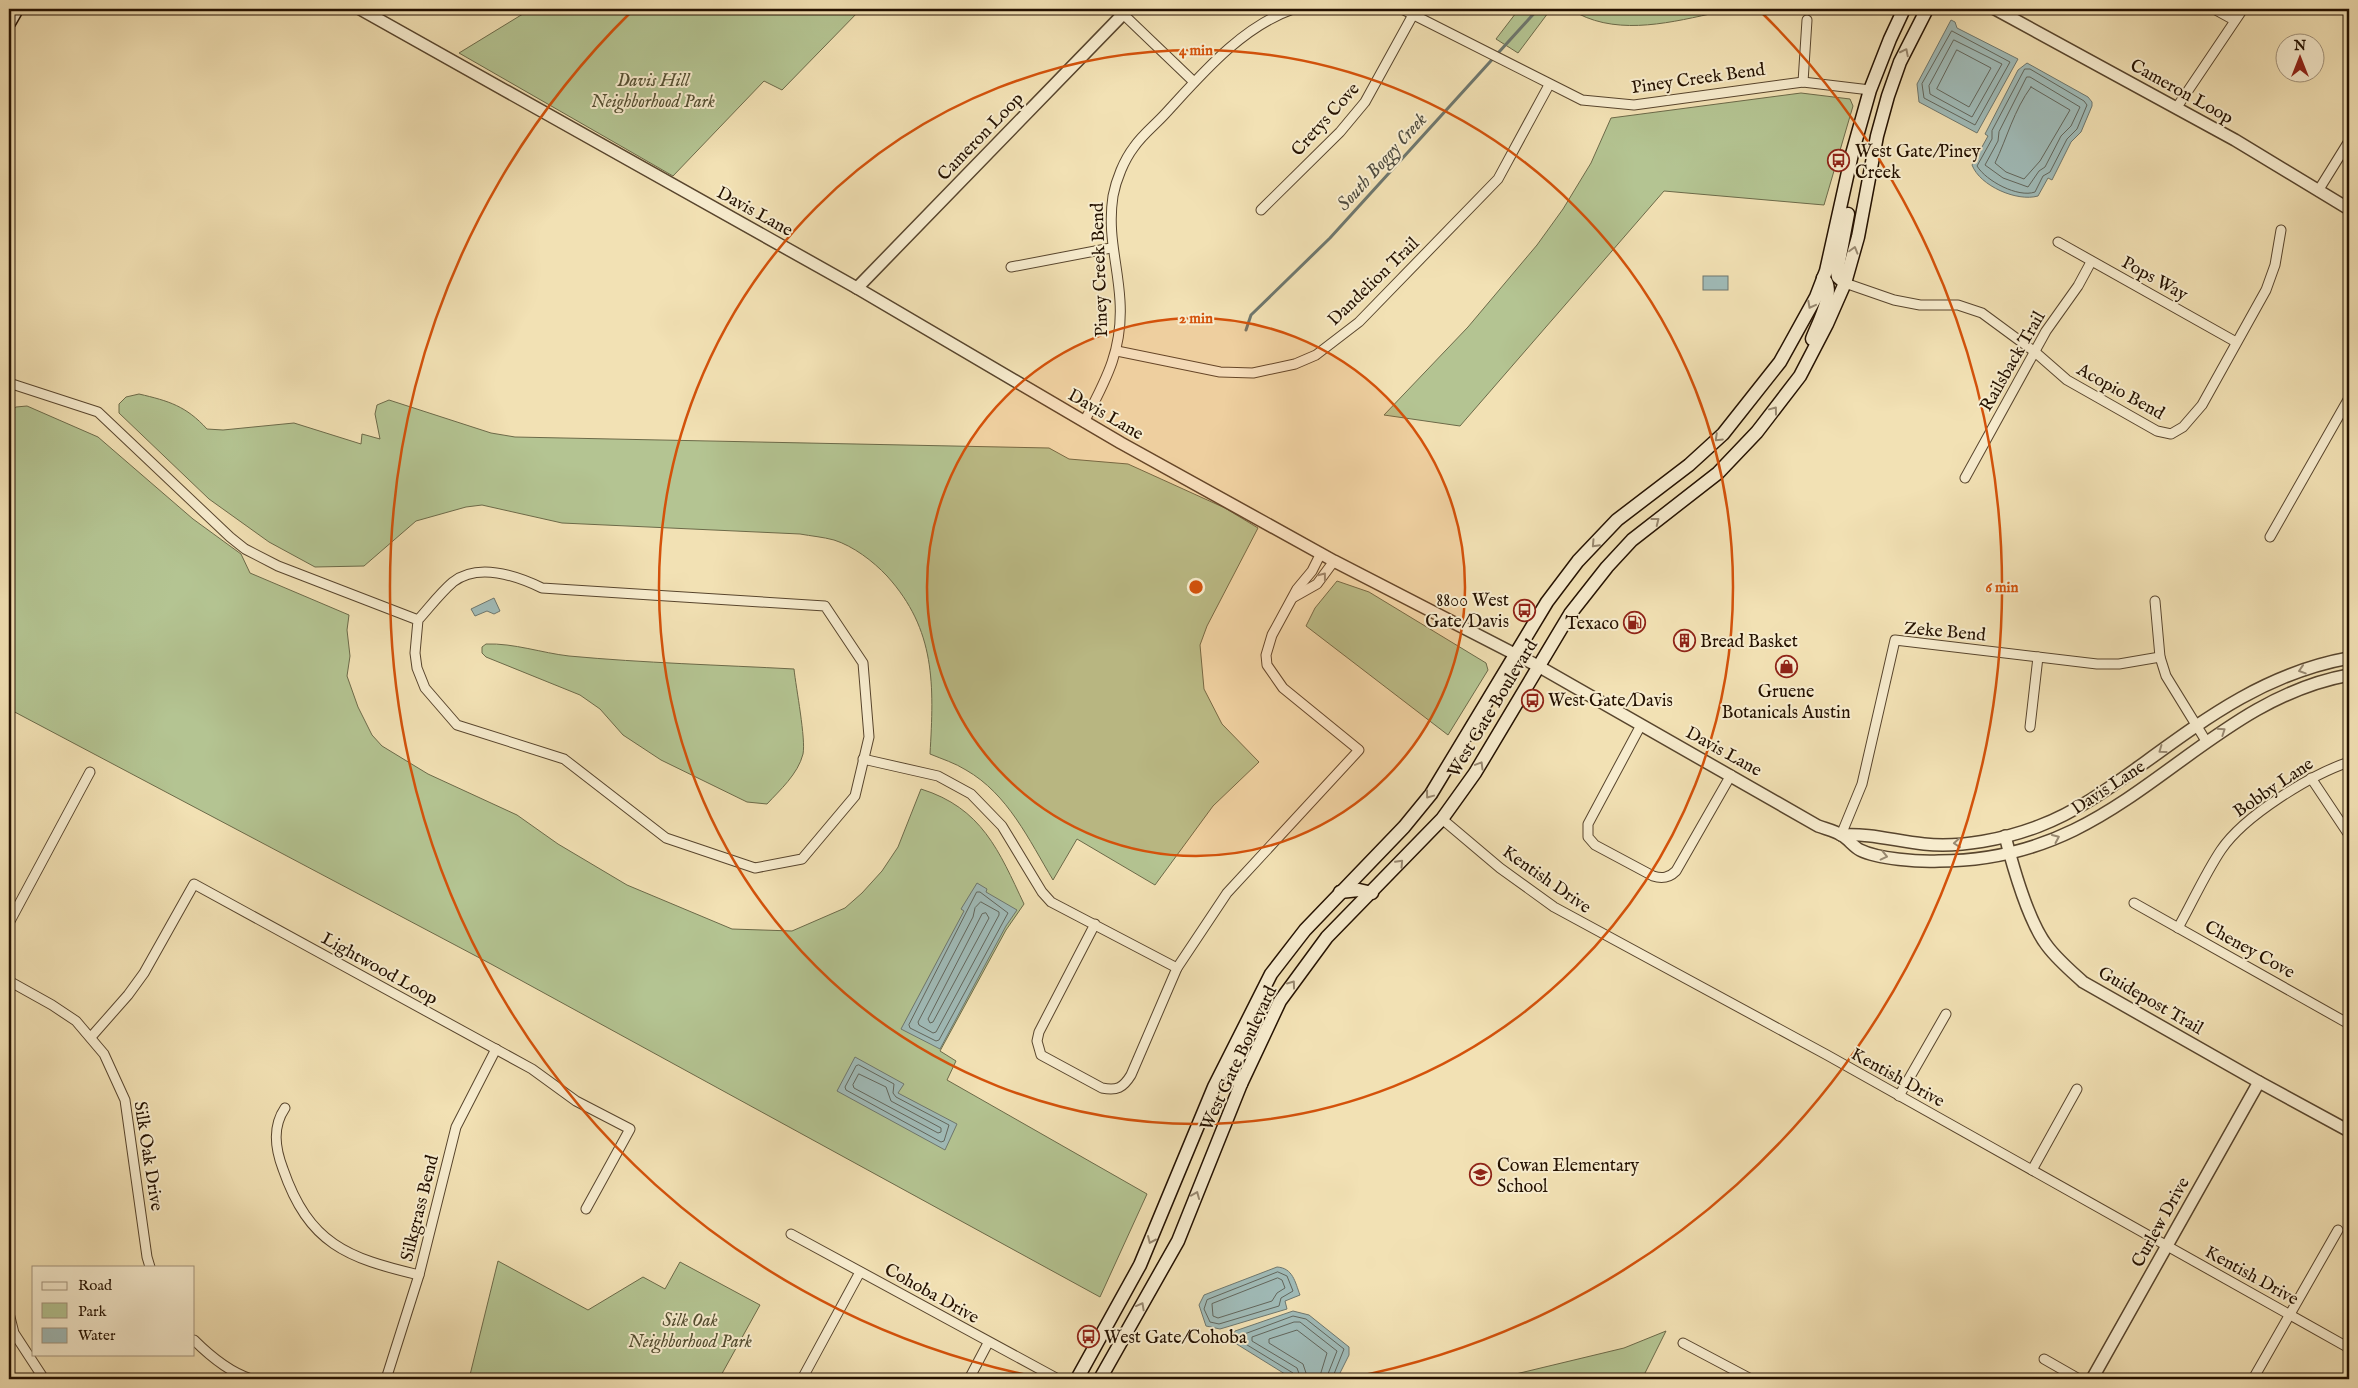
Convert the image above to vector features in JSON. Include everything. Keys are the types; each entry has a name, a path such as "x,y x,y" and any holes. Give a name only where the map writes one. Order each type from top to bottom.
{"main road":[{"path":"9,23 17,9"},
{"name":"West Gate Boulevard","path":"1077,1379 1136,1273 1214,1087 1271,974 1297,939 1404,827 1431,794 1476,723 1547,602 1578,562 1617,520 1689,465 1723,434 1756,395 1780,362 1823,278 1838,226 1852,154 1870,90 1904,9"},
{"name":"West Gate Boulevard","path":"1100,1379 1178,1241 1241,1084 1280,1001 1327,937 1372,893 1442,819 1475,773 1570,614 1607,567 1632,540 1718,473 1757,432 1800,376 1827,324 1845,283 1858,237 1888,96 1900,62 1927,9"},
{"path":"1845,283 1838,277 1837,272 1849,209 1846,187"},
{"path":"1808,362 1812,339 1828,294 1827,282 1823,278"},
{"path":"1340,892 1359,890 1372,893"},
{"path":"1241,1084 1234,1079 1234,1070 1264,988"}],"street":[{"name":"Davis Lane","path":"360,9 857,288 1084,422 1334,560 1538,666 1818,826 1841,834 1860,850 1926,862 1954,861 2010,854 2043,843 2098,816 2245,715 2276,698 2349,675"},
{"name":"Piney Creek Bend","path":"1084,422 1108,378 1117,350 1120,299 1111,248 1114,194 1122,170 1134,147 1194,82 1255,28 1293,9"},
{"name":"Piney Creek Bend","path":"1402,9 1549,85 1582,100 1634,105 1803,82 1870,90"},
{"name":"Cameron Loop","path":"1995,9 2236,140 2349,208"},
{"path":"2214,9 2234,20"},
{"path":"2177,107 2243,9"},
{"name":"Cameron Loop","path":"857,288 1126,11"},
{"path":"1126,11 1194,82"},
{"name":"Cretys Cove","path":"1261,210 1340,132 1365,102 1414,14"},
{"path":"1803,82 1807,20"},
{"name":"Dandelion Trail","path":"1117,350 1220,372 1235,373 1271,370 1316,355 1359,322 1498,180 1549,85"},
{"path":"2318,191 2349,141"},
{"name":"Acopio Bend","path":"1845,283 1894,300 1920,305 1958,305 1970,308 1996,322 2067,380 2157,431 2171,434 2183,427 2202,405 2272,276 2281,230"},
{"name":"Pops Way","path":"2058,242 2236,342"},
{"path":"1011,267 1111,248"},
{"name":"Railsback Trail","path":"1965,478 2051,324 2078,286 2091,262"},
{"path":"9,383 98,412 245,549 278,566 418,620"},
{"path":"2270,536 2349,398"},
{"path":"1094,924 1039,1032 1037,1041 1040,1055 1102,1088 1113,1090 1125,1084 1177,968 1227,893 1359,750 1302,705 1283,688 1269,671 1266,655 1272,635 1297,589 1312,571 1321,553"},
{"path":"1294,597 1317,584 1334,560"},
{"path":"478,572 493,572 522,578 542,588 825,606 863,664 869,737 855,796 802,859 755,868 666,838 564,759 457,725 425,688 417,668 415,653 418,620 454,582 478,572"},
{"path":"2155,601 2160,657 2175,693 2206,742"},
{"name":"Zeke Bend","path":"1841,834 1862,784 1895,640 2097,664 2119,664 2160,657"},
{"path":"2030,727 2038,657"},
{"name":"Davis Lane","path":"1841,834 1864,833 1927,844 1954,844 2005,836 2038,827 2097,796 2196,726 2236,700 2267,683 2299,670 2349,658"},
{"path":"1641,725 1591,818 1587,831 1588,837 1596,845 1652,876 1658,878 1669,876 1676,871 1731,775"},
{"path":"864,759 938,776 971,794 1002,826 1046,898 1177,968"},
{"name":"Bobby Lane","path":"2178,928 2221,851 2234,835 2251,819 2311,778 2349,762"},
{"path":"9,923 90,772"},
{"path":"2311,778 2349,835"},
{"name":"Kentish Drive","path":"1442,819 1500,868 1554,908 1899,1096 2349,1348"},
{"name":"Guidepost Trail","path":"2005,836 2034,921 2046,946 2063,965 2084,982 2349,1131"},
{"name":"Lightwood Loop","path":"91,1037 128,995 144,973 194,884 532,1069 576,1101 630,1129 586,1209"},
{"name":"Cheney Cove","path":"2134,903 2349,1024"},
{"name":"Silk Oak Drive","path":"9,981 76,1021 104,1054 125,1100 150,1266"},
{"path":"1899,1096 1946,1014"},
{"name":"Silkgrass Bend","path":"386,1379 419,1275 456,1128 496,1049"},
{"name":"Curlew Drive","path":"2092,1379 2259,1082"},
{"path":"2032,1170 2077,1089"},
{"path":"285,1108 277,1124 278,1151 289,1187 309,1222 331,1243 369,1263 419,1275"},
{"path":"2254,1379 2338,1230"},
{"name":"Cohoba Drive","path":"791,1234 988,1343 1058,1379"},
{"path":"802,1379 860,1272"},
{"path":"9,1313 14,1333 44,1379"},
{"path":"195,1341 208,1355 242,1376 251,1379"},
{"path":"969,1379 988,1343"},
{"path":"1683,1343 1746,1378"},
{"path":"2044,1359 2079,1379"}],"green space":[{"name":"Davis Hill Neighborhood Park","path":"531,9 861,9 782,90 764,81 673,176 459,53"},
{"path":"1519,9 1551,9 1518,53 1496,39"},
{"path":"1570,9 1713,9 1710,14 1675,21 1657,24 1621,25 1603,23"},
{"path":"1801,93 1850,99 1853,106 1824,205 1664,191 1460,426 1384,415 1468,327 1537,245 1563,209 1591,163 1611,118"},
{"path":"139,394 159,399 184,410 207,429 223,430 294,423 361,444 362,434 380,439 375,414 377,405 389,400 491,433 515,437 1049,448 1069,459 1128,464 1225,508 1258,528 1207,626 1200,645 1204,689 1222,724 1259,762 1213,806 1155,885 1077,839 1053,880 1016,819 994,792 981,780 962,768 930,754 931,682 923,638 915,617 903,596 887,576 869,560 848,546 834,540 800,534 562,523 482,505 466,507 416,521 364,566 315,567 269,542 209,499 119,413 119,404 126,397"},
{"path":"27,406 98,437 193,519 241,554 250,573 349,615 347,630 350,656 347,676 358,707 372,735 382,746 428,774 517,815 558,844 627,885 732,929 792,931 845,908 882,871 898,847 921,789 942,797 974,820 997,849 1024,904 1006,930 940,1051 956,1061 947,1080 1147,1194 1100,1297 491,964 9,709 9,412 16,407"},
{"path":"1337,581 1369,592 1486,663 1488,670 1448,735 1306,626 1315,608"},
{"path":"486,644 507,645 569,656 794,669 804,747 801,761 788,781 767,804 747,802 661,760 623,735 600,709 580,695 486,657 482,653 482,647"},
{"name":"Silk Oak Neighborhood Park","path":"498,1261 588,1310 643,1277 665,1289 680,1262 760,1305 719,1379 469,1379"},
{"path":"1666,1331 1642,1379 1495,1379 1624,1348"}],"water":[{"path":"1951,20 1955,22 1957,28 2018,59 1977,133 1919,102 1917,84"},
{"path":"2027,63 2088,97 2092,102 2092,106 2081,132 2071,142 2052,180 2048,178 2038,196 2020,197 1991,186 1976,173 1972,165 1988,136 1985,134 2018,70"},
{"path":"1703,276 1728,276 1728,290 1703,290"},
{"path":"494,598 500,611 494,614 487,611 475,616 471,609"},
{"path":"977,883 987,889 986,892 1017,910 1006,926 940,1049 901,1029 964,911 961,909"},
{"path":"855,1057 904,1084 898,1093 957,1124 945,1150 837,1091"},
{"path":"1277,1267 1290,1273 1300,1295 1285,1301 1287,1309 1220,1329 1206,1326 1199,1305 1204,1295"},
{"path":"1293,1311 1309,1315 1349,1347 1349,1355 1337,1379 1293,1379 1235,1343 1233,1335 1235,1331"}],"waterway":[{"name":"South Boggy Creek","path":"1246,330 1251,315 1330,238 1538,9"}],"place":[{"name":"West Gate/Piney Creek","path":"1839,161"},
{"name":"8800 West Gate/Davis","path":"1525,610"},
{"name":"Texaco","path":"1635,623"},
{"name":"Bread Basket","path":"1684,641"},
{"name":"Gruene Botanicals Austin","path":"1786,666"},
{"name":"West Gate/Davis","path":"1532,700"},
{"name":"Cowan Elementary School","path":"1481,1175"},
{"name":"West Gate/Cohoba","path":"1088,1337"}]}
